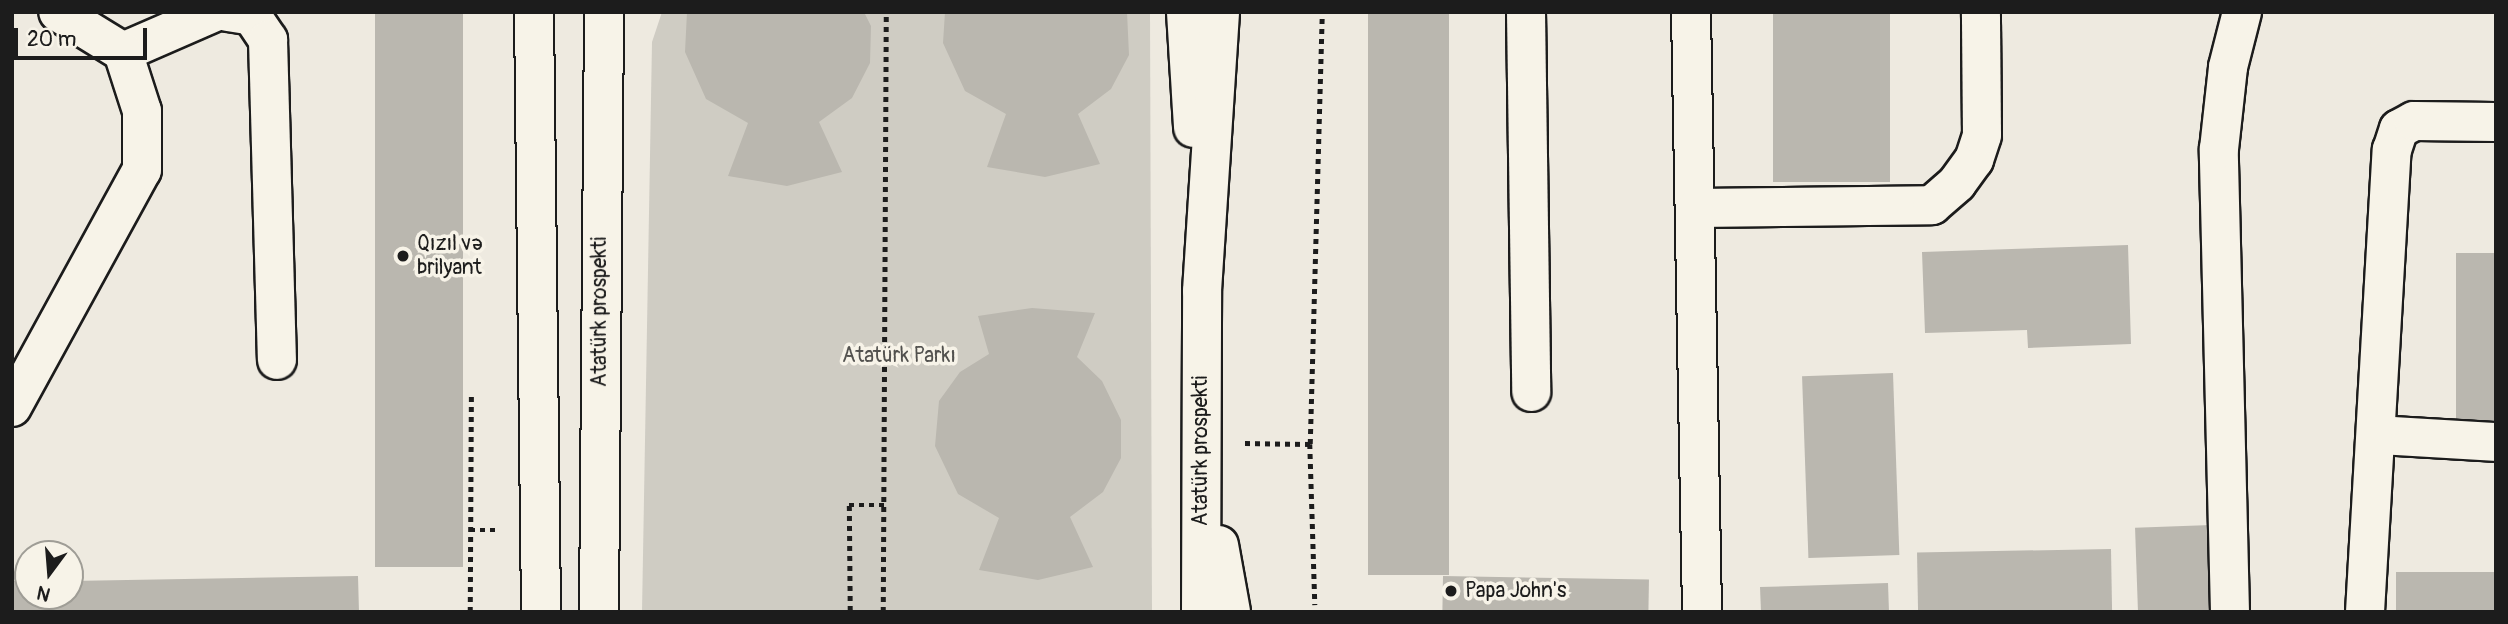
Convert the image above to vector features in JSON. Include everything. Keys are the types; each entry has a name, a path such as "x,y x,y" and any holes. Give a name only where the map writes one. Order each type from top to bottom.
{"main road":[{"path":"12,407 142,170 142,111 124,52 58,12"},
{"path":"124,52 215,12"},
{"path":"228,12 251,16 268,40 277,360"},
{"path":"534,12 541,612"},
{"name":"Atatürk prospekti","path":"599,612 604,12"},
{"name":"Atatürk prospekti","path":"1186,12 1202,291"},
{"name":"Atatürk prospekti","path":"1201,612 1202,291 1220,12"},
{"path":"1526,12 1531,391"},
{"path":"1691,12 1697,208 1702,612"},
{"path":"1697,208 1932,205 1957,183 1974,160 1982,135 1981,12"},
{"path":"2230,612 2219,149 2228,67 2242,12"},
{"path":"2365,612 2378,435 2392,150 2399,130 2414,121 2496,122"},
{"path":"2378,435 2496,442"},
{"path":"1201,442 1231,612"},
{"path":"514,612 540,467"}],"path":[{"path":"883,612 886,12"},
{"path":"1315,605 1310,444 1322,12"},
{"path":"470,612 471,392"},
{"path":"1201,442 1310,444"},
{"path":"850,611 849,505 885,505"}],"green space":[{"name":"Atatürk Parkı","path":"662,12 1150,12 1152,612 642,612 652,42"}],"building":[{"path":"375,12 463,12 463,567 375,567"},
{"path":"687,12 864,12 871,26 870,63 852,98 819,122 842,172 787,186 728,176 748,123 706,99 685,52"},
{"path":"945,12 1127,12 1129,55 1111,89 1078,114 1100,164 1045,177 987,167 1006,114 965,91 943,43"},
{"path":"1368,12 1449,12 1449,575 1368,575"},
{"path":"1773,12 1890,12 1890,182 1773,182"},
{"path":"2128,245 2131,344 2028,348 2027,330 1925,333 1922,252"},
{"path":"2456,253 2496,253 2496,421 2456,421"},
{"path":"1032,308 1095,313 1077,357 1102,381 1121,420 1121,458 1103,492 1070,517 1093,567 1038,580 979,570 999,518 958,494 935,446 939,401 960,372 989,354 978,316"},
{"path":"1893,373 1899,555 1808,558 1802,376"},
{"path":"2211,525 2214,612 2138,612 2135,528"},
{"path":"2111,549 2112,612 1918,612 1917,552"},
{"path":"2396,572 2496,572 2496,612 2396,612"},
{"path":"358,576 359,612 12,612 12,581 14,610 84,610 84,581"},
{"path":"1443,576 1649,580 1648,612 1442,612"},
{"path":"1888,583 1889,612 1761,612 1760,587"}],"place":[{"name":"Qızıl və brilyant","path":"403,256"},
{"name":"Papa John's","path":"1451,591"}]}
